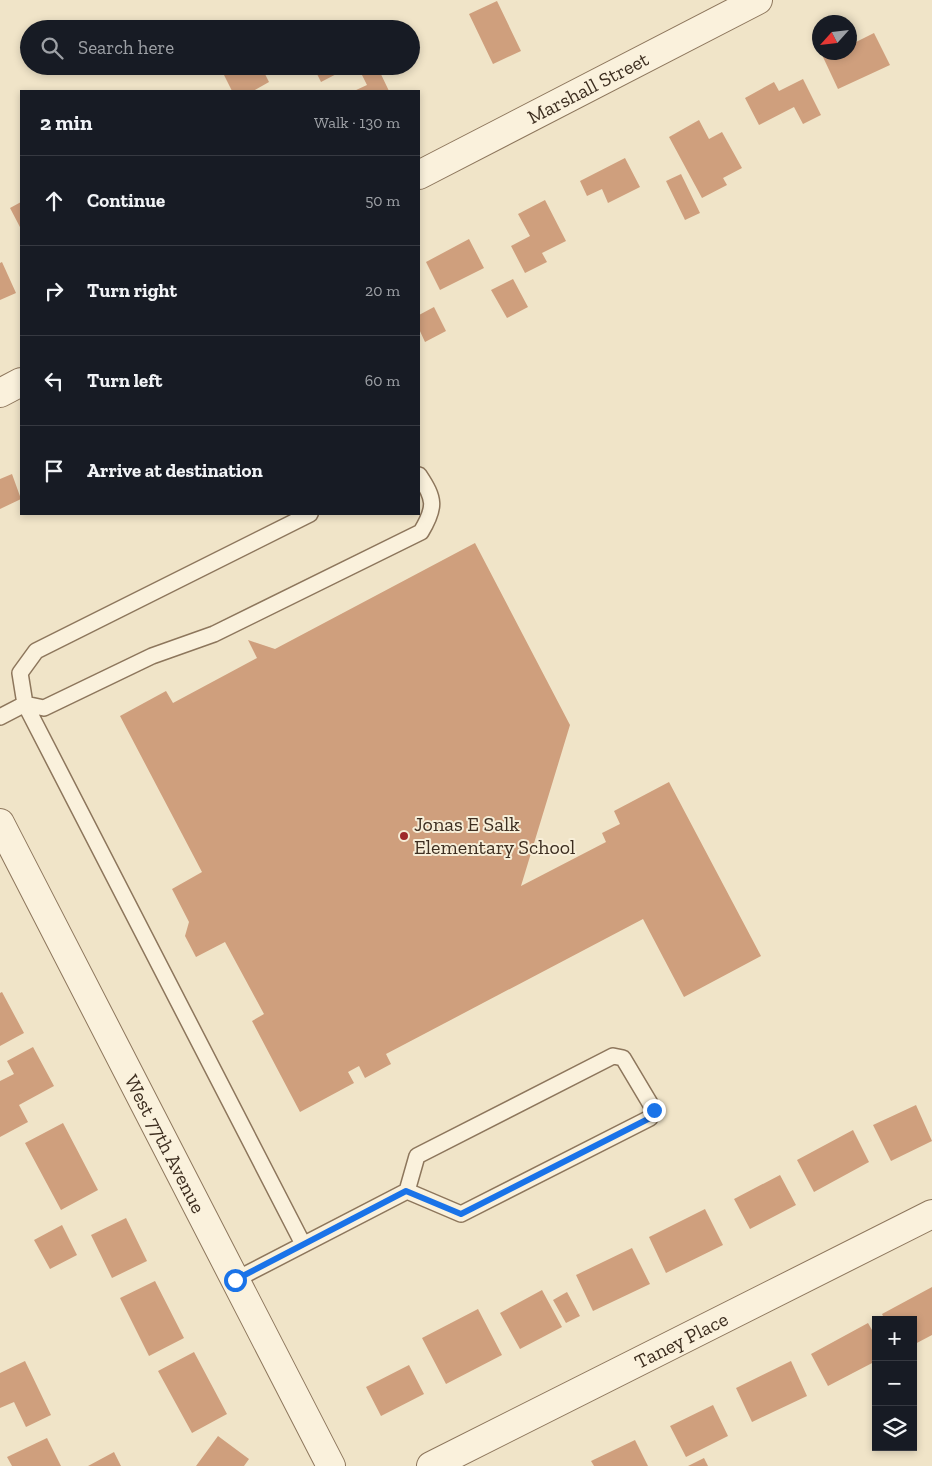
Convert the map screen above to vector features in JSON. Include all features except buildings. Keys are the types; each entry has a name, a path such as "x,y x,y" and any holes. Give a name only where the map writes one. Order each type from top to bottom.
{"street":[{"name":"Marshall Street","path":"420,175 722,8 758,0"},
{"path":"0,393 20,383"},
{"name":"West 77th Avenue","path":"0,823 331,1466"},
{"name":"Taney Place","path":"431,1466 932,1214"}],"lane":[{"path":"0,717 25,704 44,708 152,656 214,634 421,532 432,515 430,491 420,476"},
{"path":"303,1244 25,704 20,673 36,652 308,515"},
{"path":"235,1280 406,1191 417,1156 613,1056 623,1058 654,1110 650,1118 461,1214 406,1191"}],"place":[{"name":"Jonas E Salk Elementary School","path":"404,836"}],"route":[{"path":"235,1280 406,1191 461,1214 650,1118 654,1110"}]}
